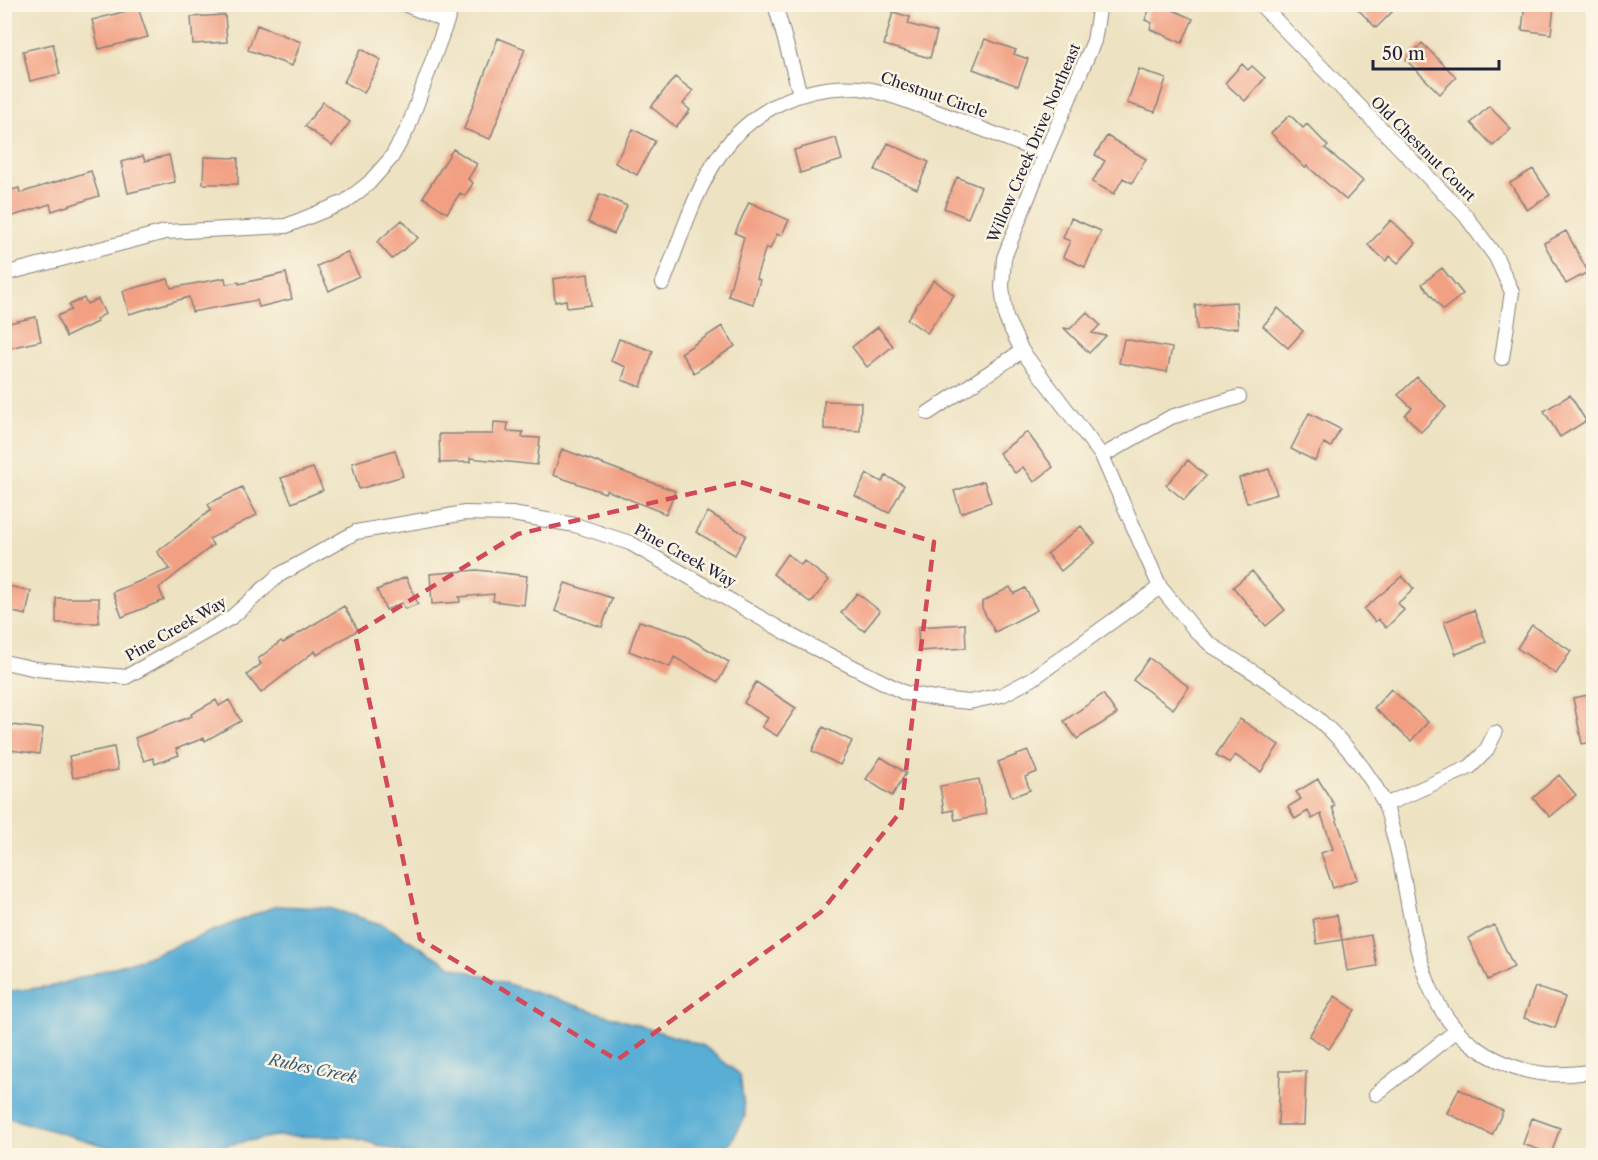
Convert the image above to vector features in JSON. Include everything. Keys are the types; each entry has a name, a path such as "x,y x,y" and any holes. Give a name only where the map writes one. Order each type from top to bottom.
{"street":[{"path":"404,4 446,21"},
{"path":"4,274 165,232 286,226 345,202 369,183 391,158 408,128 453,4"},
{"path":"775,4 800,94"},
{"name":"Willow Creek Drive Northeast","path":"1100,4 1094,41 1045,153 1004,258 1002,287 1006,318 1022,351 1102,456 1160,587 1196,631 1211,645 1296,699 1325,723 1348,747 1385,805 1399,856 1424,977 1435,1002 1456,1031 1482,1051 1517,1069 1538,1075 1562,1076 1593,1071"},
{"name":"Old Chestnut Court","path":"1260,4 1465,215 1496,256 1512,292 1502,358"},
{"name":"Chestnut Circle","path":"663,283 704,184 721,153 748,124 778,103 800,94 831,88 860,88 896,97 1045,153"},
{"path":"928,413 1022,351"},
{"path":"1102,456 1171,417 1239,397"},
{"name":"Pine Creek Way","path":"4,662 36,669 126,677 232,617 279,575 356,532 465,513 512,514 565,523 630,543 822,651 905,693 940,699 969,702 1002,695 1032,680 1160,587"},
{"path":"1385,805 1470,767 1486,751 1495,732"},
{"path":"1376,1094 1456,1031"}],"highlighted area":[{"path":"741,482 934,542 901,811 821,912 617,1060 420,939 355,634 518,534"}],"water":[{"name":"Rubes Creek","path":"276,906 329,908 384,925 451,966 704,1046 740,1075 745,1116 724,1156 415,1156 351,1137 275,1136 206,1149 126,1152 5,1117 5,992 54,986 147,957"}],"building":[{"path":"1152,4 1160,4 1193,19 1182,43 1150,29 1152,23 1145,20"},
{"path":"1353,4 1400,4 1376,28"},
{"path":"1525,4 1554,6 1551,34 1522,30"},
{"path":"138,8 148,37 99,49 92,20"},
{"path":"893,12 910,17 908,24 937,32 930,58 884,45"},
{"path":"225,15 227,42 193,44 191,17"},
{"path":"257,25 301,42 292,66 248,50"},
{"path":"498,38 525,49 490,139 464,129"},
{"path":"985,39 1016,50 1014,54 1028,59 1018,86 973,69"},
{"path":"1422,43 1456,77 1440,94 1406,60"},
{"path":"53,44 60,74 30,81 23,51"},
{"path":"361,49 381,60 364,93 344,82"},
{"path":"1242,64 1248,70 1252,66 1265,78 1245,101 1225,83"},
{"path":"1139,69 1166,79 1155,112 1127,103"},
{"path":"675,77 693,91 683,104 690,110 676,127 651,107"},
{"path":"323,102 350,122 332,146 305,126"},
{"path":"1489,106 1511,129 1493,146 1471,123"},
{"path":"1290,115 1303,128 1307,124 1328,146 1325,148 1363,181 1346,200 1307,166 1305,168 1271,133"},
{"path":"633,129 655,141 637,175 615,163"},
{"path":"1107,136 1146,159 1132,183 1123,178 1114,194 1092,182 1105,161 1095,155"},
{"path":"836,138 842,160 800,173 794,150"},
{"path":"888,143 929,162 917,189 875,170"},
{"path":"453,149 477,164 468,179 473,183 465,196 460,193 447,213 423,197"},
{"path":"169,155 175,182 128,193 121,162 143,156 145,161"},
{"path":"204,157 238,158 238,184 203,184"},
{"path":"1533,169 1550,195 1527,210 1510,183"},
{"path":"91,171 99,196 52,211 50,204 4,219 4,192 19,188 20,193"},
{"path":"957,177 981,187 968,218 944,208"},
{"path":"600,194 627,206 614,234 588,222"},
{"path":"749,202 789,220 781,236 777,234 770,249 766,247 756,278 760,280 753,304 728,296 744,237 735,233"},
{"path":"1071,218 1101,231 1085,267 1063,257 1070,241 1063,238"},
{"path":"402,220 418,238 392,259 377,242"},
{"path":"1391,220 1416,243 1398,263 1390,256 1386,261 1368,245"},
{"path":"1566,231 1588,272 1566,284 1544,243"},
{"path":"347,252 359,276 329,291 317,266"},
{"path":"1442,268 1463,294 1443,310 1422,284"},
{"path":"286,273 292,299 259,307 257,300 192,312 189,297 129,314 123,291 168,279 171,288 225,278 226,284 239,282 239,284"},
{"path":"588,274 591,305 567,308 566,300 555,302 553,279"},
{"path":"934,280 954,295 927,333 907,319"},
{"path":"84,298 87,304 98,299 105,314 96,319 97,322 66,337 57,316 71,310 69,305"},
{"path":"1236,302 1238,328 1197,330 1195,305"},
{"path":"1278,308 1303,331 1288,348 1263,326"},
{"path":"1087,312 1100,325 1092,333 1106,336 1089,353 1064,328 1070,329"},
{"path":"36,317 41,341 4,349 4,324"},
{"path":"722,326 735,346 694,373 681,353"},
{"path":"878,327 893,346 867,367 852,347"},
{"path":"619,339 653,351 641,387 622,380 626,367 611,361"},
{"path":"1124,339 1172,348 1167,372 1119,363"},
{"path":"1417,377 1446,407 1421,432 1405,415 1412,408 1398,395"},
{"path":"1570,395 1586,421 1560,437 1544,411"},
{"path":"824,401 861,402 860,431 824,429"},
{"path":"1309,413 1340,429 1331,447 1324,443 1315,461 1291,449"},
{"path":"494,422 508,423 507,431 523,432 522,437 540,438 537,465 470,458 470,462 440,463 439,434 493,434"},
{"path":"1027,432 1053,467 1034,482 1023,467 1015,473 999,453"},
{"path":"562,449 675,491 666,514 606,490 605,493 553,475"},
{"path":"395,450 403,476 359,489 352,463"},
{"path":"1188,460 1206,476 1184,500 1166,485"},
{"path":"313,468 323,490 292,503 281,478"},
{"path":"1269,469 1277,494 1247,503 1239,478"},
{"path":"867,474 882,482 886,476 904,485 889,513 855,496"},
{"path":"984,481 991,502 961,513 954,491"},
{"path":"242,487 257,515 209,539 213,545 159,588 164,600 122,617 113,592 170,569 157,552 211,510 208,504"},
{"path":"708,512 746,535 735,555 696,532"},
{"path":"1081,526 1095,543 1061,571 1047,554"},
{"path":"787,554 801,565 804,561 829,580 811,603 773,574"},
{"path":"477,570 527,576 524,605 493,601 494,594 459,597 460,602 432,604 430,574"},
{"path":"1252,571 1285,610 1266,626 1233,587"},
{"path":"1402,576 1414,589 1398,603 1404,610 1386,628 1378,619 1375,622 1364,609"},
{"path":"406,577 418,604 405,609 402,603 386,610 377,590"},
{"path":"565,583 612,598 602,627 555,611"},
{"path":"4,585 31,591 26,615 4,610"},
{"path":"1010,587 1014,594 1025,588 1037,610 995,632 982,608 982,602"},
{"path":"857,593 880,611 864,631 841,613"},
{"path":"56,598 99,598 99,623 56,623"},
{"path":"344,606 358,630 317,655 315,651 261,693 247,675 261,664 258,659 281,641 283,643"},
{"path":"1474,610 1486,642 1456,654 1444,622"},
{"path":"639,621 684,635 729,662 718,682 674,657 670,667 629,651"},
{"path":"965,624 966,648 919,651 918,627"},
{"path":"1532,625 1571,651 1556,674 1517,648"},
{"path":"1149,658 1189,687 1173,709 1133,680"},
{"path":"756,682 796,708 777,736 762,727 768,718 744,703"},
{"path":"1391,689 1428,722 1411,741 1374,708"},
{"path":"1103,694 1117,714 1077,739 1064,721"},
{"path":"1593,694 1593,742 1582,744 1573,698"},
{"path":"216,700 219,706 229,700 241,721 205,741 204,738 176,749 179,755 155,764 153,758 144,761 135,738 192,716 191,714"},
{"path":"1240,719 1279,745 1261,772 1235,755 1230,763 1216,755"},
{"path":"4,724 43,729 39,754 4,749"},
{"path":"823,727 852,741 840,765 812,751"},
{"path":"114,747 118,770 73,778 69,756"},
{"path":"1028,751 1037,772 1025,777 1030,790 1012,797 998,762"},
{"path":"881,757 906,773 892,796 866,779"},
{"path":"1559,775 1576,795 1550,817 1533,798"},
{"path":"979,779 986,814 955,820 953,810 944,812 940,786"},
{"path":"1318,779 1335,806 1332,807 1358,879 1333,888 1321,853 1333,849 1321,814 1312,819 1308,811 1295,819 1288,807 1301,799 1296,792"},
{"path":"1337,915 1342,940 1317,944 1313,919"},
{"path":"1494,925 1514,967 1488,980 1468,938"},
{"path":"1371,935 1377,966 1347,971 1342,940"},
{"path":"1535,987 1565,997 1555,1028 1524,1018"},
{"path":"1335,996 1355,1010 1329,1049 1309,1036"},
{"path":"1280,1071 1306,1071 1304,1125 1278,1125"},
{"path":"1459,1089 1503,1111 1492,1135 1447,1113"},
{"path":"1532,1118 1560,1128 1551,1154 1523,1144"}]}
